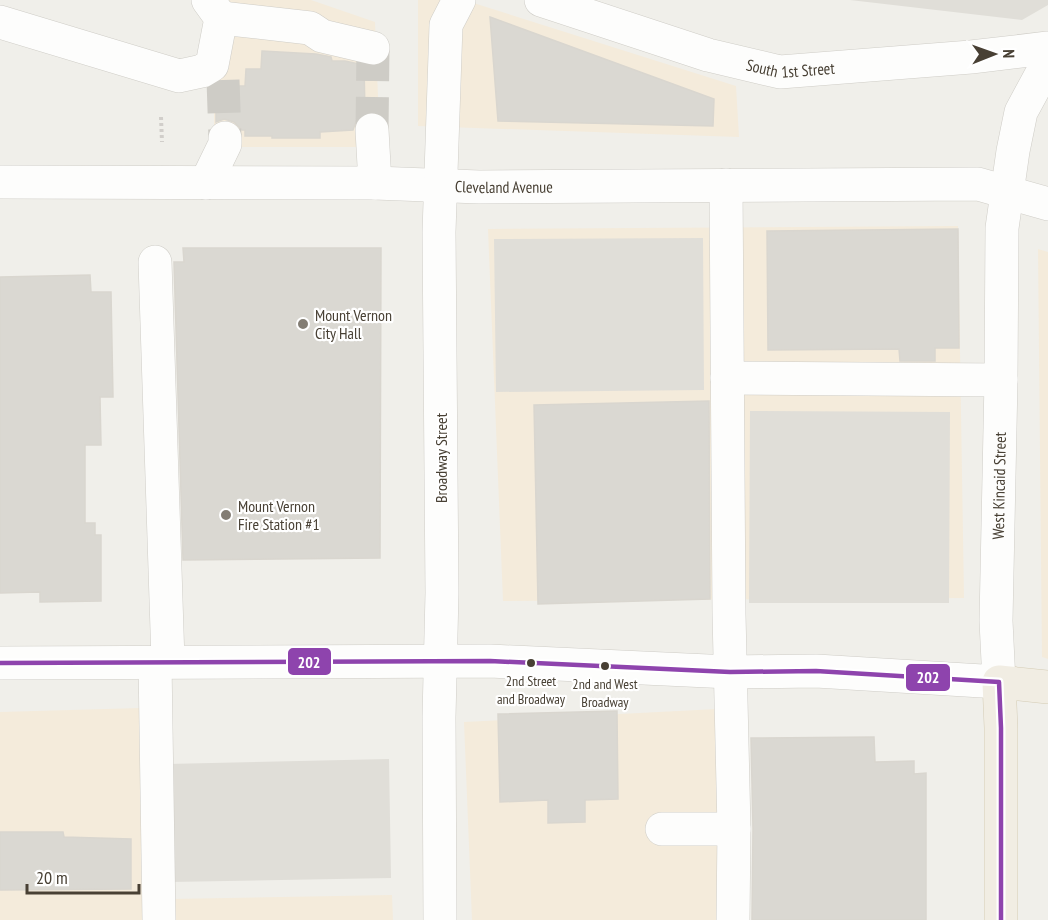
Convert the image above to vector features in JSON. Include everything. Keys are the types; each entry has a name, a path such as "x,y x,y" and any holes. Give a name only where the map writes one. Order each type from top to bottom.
{"main road":[{"path":"999,682 1048,687"},
{"name":"West Kincaid Street","path":"999,682 1001,920"}],"street":[{"name":"Broadway Street","path":"440,920 438,717 442,593 441,186 446,24 459,0"},
{"name":"South 1st Street","path":"541,0 708,55 780,72 971,57 1048,48"},
{"path":"0,22 179,76 202,71 217,72 214,9 310,28 322,36 373,48"},
{"name":"West Kincaid Street","path":"999,682 996,621 1002,228 1021,112 1048,62"},
{"path":"372,129 375,183"},
{"path":"206,183 225,144 225,138"},
{"name":"Cleveland Avenue","path":"0,182 375,183 479,187 978,184 1007,192"},
{"path":"726,185 730,672 734,829 733,920"},
{"path":"1007,192 1048,204"},
{"path":"155,262 161,662 159,920"},
{"path":"727,378 1001,380"},
{"path":"0,663 440,660 730,672 816,671 999,682"},
{"path":"662,829 734,829"}],"path":[{"path":"161,117 162,142"}],"shaded area":[{"path":"214,0 311,0 375,22 380,147 214,147"},
{"path":"418,0 464,0 736,86 739,137 418,126"},
{"path":"850,0 1048,0 1048,5 1022,20"},
{"path":"958,226 964,598 503,601 488,229"},
{"path":"703,238 704,390 496,392 494,239"},
{"path":"1038,249 1048,252 1048,659 1042,657"},
{"path":"750,411 950,412 949,603 749,603"},
{"path":"141,708 147,920 0,920 0,712"},
{"path":"717,709 719,920 472,920 464,722"},
{"path":"389,759 391,878 170,882 167,764"},
{"path":"392,895 393,920 171,920 170,899"}],"building":[{"path":"490,17 714,99 713,126 498,121"},
{"path":"262,51 316,54 331,57 332,61 364,65 365,113 356,121 353,130 320,132 320,138 272,138 272,136 245,136 245,130 234,122 224,119 216,122 216,86 245,86 246,69 261,69"},
{"path":"958,229 959,348 935,348 935,361 900,361 899,349 768,350 767,231"},
{"path":"183,248 381,248 380,558 183,560 174,262 184,262"},
{"path":"90,275 91,292 111,292 113,397 100,397 101,445 85,445 85,523 95,523 95,535 101,535 101,601 40,602 40,592 0,593 0,277"},
{"path":"709,401 710,599 538,604 534,405"},
{"path":"617,711 618,799 585,800 585,822 548,823 548,800 500,802 498,714"},
{"path":"874,737 875,762 914,761 914,774 926,773 926,920 752,920 751,738"},
{"path":"0,832 63,832 64,837 131,839 131,889 0,890"}],"tunnel":[{"path":"372,130 373,48"},
{"path":"223,80 225,138"}],"transit line":[{"name":"202","path":"0,663 490,661 730,672 816,671 999,682 1001,920"}],"place":[{"name":"Mount Vernon City Hall","path":"303,324"},
{"name":"Mount Vernon Fire Station #1","path":"226,515"},
{"name":"2nd Street and Broadway","path":"531,663"},
{"name":"2nd and West Broadway","path":"605,666"}]}
